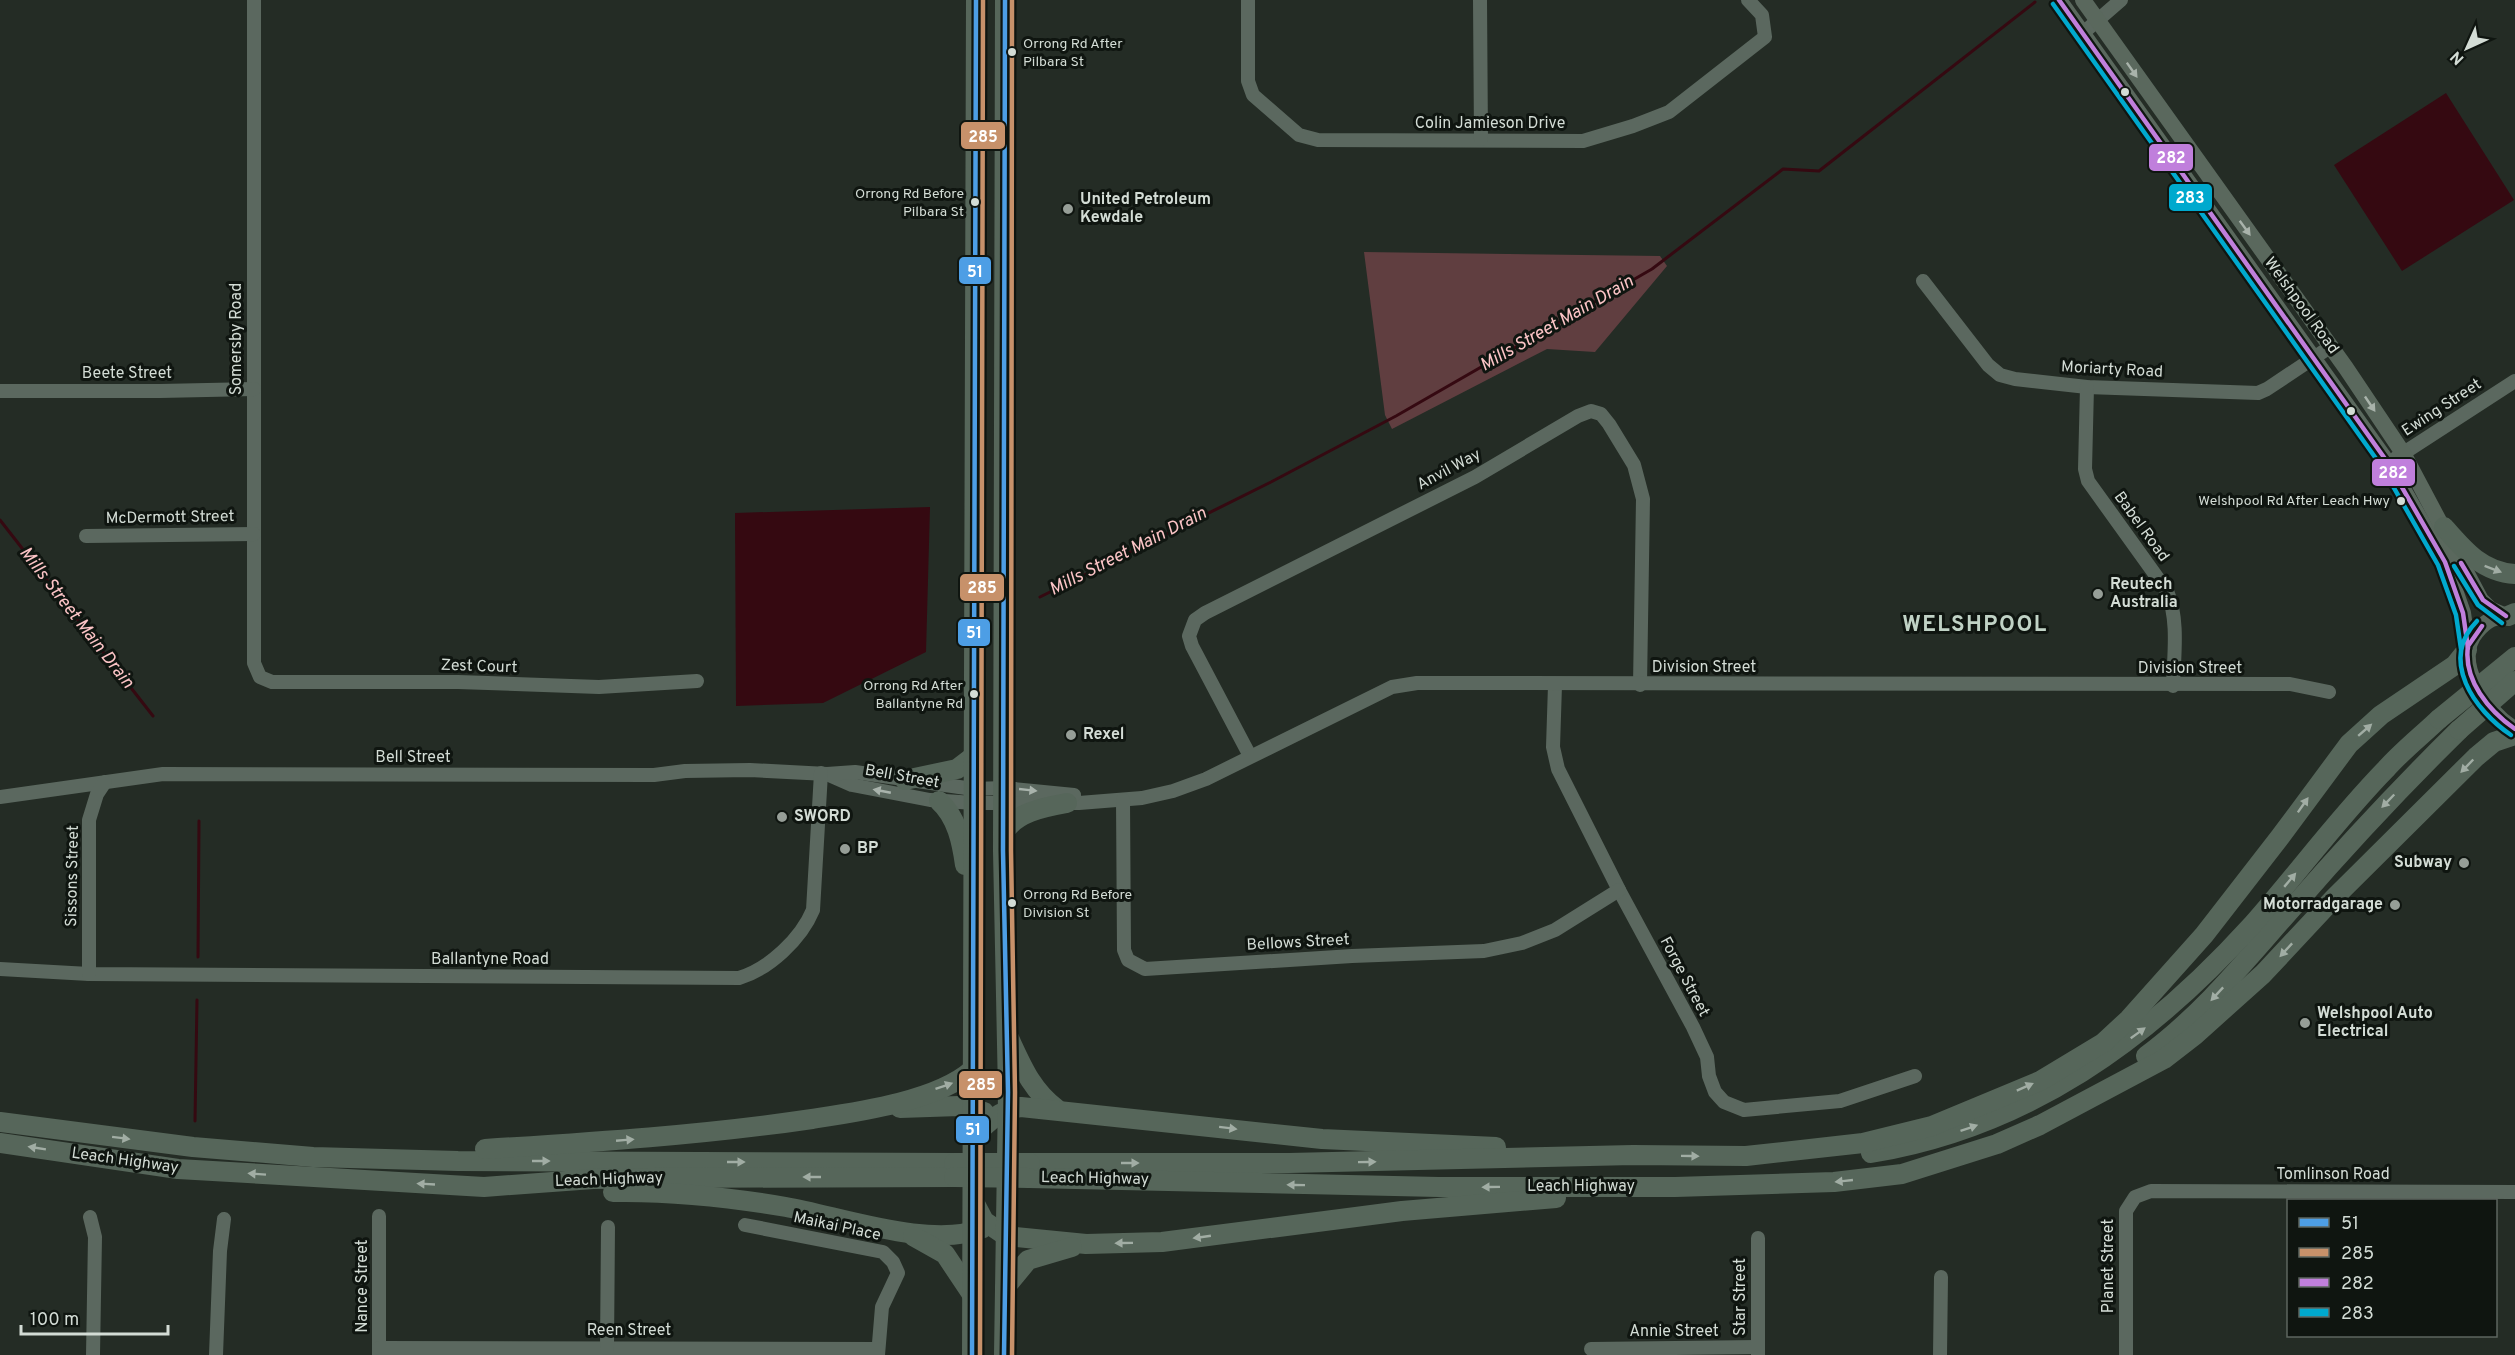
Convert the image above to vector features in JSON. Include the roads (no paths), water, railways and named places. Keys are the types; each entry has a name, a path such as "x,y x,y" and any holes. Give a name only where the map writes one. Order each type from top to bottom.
{"highway":[{"path":"972,1355 971,1293 980,1229 972,1198 976,0"},
{"path":"1004,1355 1007,1141 1001,1128 1000,1113 1007,1034 1003,834 1005,0"},
{"path":"2444,527 2466,552 2482,564 2497,571 2515,574"},
{"path":"1746,1156 1863,1143 1932,1126 2040,1080 2103,1043 2129,1019 2204,934 2349,744 2381,715 2455,665 2467,649"},
{"path":"1746,1156 1794,1159 1849,1157 1904,1148 1970,1129 2037,1099 2091,1067 2147,1027 2212,965 2252,925 2386,768 2439,719 2515,657"},
{"path":"2040,1125 2119,1076 2200,1012 2359,832 2459,730 2515,681"},
{"path":"2040,1125 2164,1059 2195,1035 2263,974 2334,898 2476,757 2494,742 2515,735"},
{"path":"905,780 957,769 974,756"},
{"path":"939,801 956,825 974,915"},
{"path":"1003,834 1013,822 1031,812 1068,803"},
{"path":"1007,1034 1031,1084 1044,1099 1057,1109"},
{"path":"336,1157 633,1139 751,1128 891,1105 956,1083 972,1071"},
{"path":"874,1109 972,1108 983,1112 1000,1113 1021,1107 1057,1109 1322,1139 1633,1155"},
{"path":"972,1138 1000,1113"},
{"name":"Leach Highway","path":"0,1122 193,1147 336,1157 458,1161 1030,1170 1633,1155 1746,1156"},
{"name":"Leach Highway","path":"1030,1170 1428,1187 1675,1187 1834,1182 1902,1174 1997,1143 2040,1125"},
{"name":"Leach Highway","path":"0,1143 178,1169 484,1187 583,1180 954,1170"},
{"path":"484,1187 555,1193 652,1192 711,1195 788,1207 905,1233 945,1254 971,1293"},
{"path":"905,1233 980,1229 1014,1238 1086,1244 1162,1242 1402,1211 1675,1187"},
{"path":"980,1229 1007,1199"},
{"path":"1005,1288 1028,1260 1086,1244"}],"main road":[{"name":"Welshpool Road","path":"2059,0 2315,357 2388,463 2445,562 2463,613 2469,667 2476,684 2495,711 2515,729"},
{"name":"Welshpool Road","path":"2091,11 2346,368 2403,453 2479,597 2487,606 2511,615"},
{"path":"2346,368 2340,374 2340,380 2352,411"},
{"path":"2467,649 2473,636 2488,620 2511,615"}],"street":[{"name":"Somersby Road","path":"254,0 254,663 260,677"},
{"name":"Colin Jamieson Drive","path":"1248,0 1248,81 1253,95 1299,135 1318,140 1583,141 1634,126 1669,112 1765,37 1762,15 1748,0"},
{"path":"1480,0 1480,139"},
{"path":"2079,28 2091,11 2119,0"},
{"name":"Moriarty Road","path":"1923,281 1988,365 2000,375 2015,379 2087,387 2258,393 2330,347"},
{"name":"Ewing Street","path":"2388,463 2515,381"},
{"name":"Babel Road","path":"2087,387 2086,475 2093,490 2169,597 2175,615 2173,686"},
{"name":"Beete Street","path":"0,391 254,389"},
{"name":"Anvil Way","path":"1250,756 1192,646 1189,636 1195,620 1271,578 1475,477 1578,416 1591,411 1601,414 1609,424 1634,465 1643,499 1640,685"},
{"name":"McDermott Street","path":"86,536 254,534"},
{"name":"Zest Court","path":"260,677 272,682 458,682 599,687 697,681"},
{"name":"Division Street","path":"1004,795 1103,800 1152,796 1191,785 1392,687 1404,684 2173,686 2290,684 2329,693"},
{"name":"Forge Street","path":"1555,685 1553,747 1558,769 1618,890 1693,1027 1707,1057 1709,1076 1715,1092 1724,1102 1744,1110 1840,1101 1915,1076"},
{"name":"Bell Street","path":"0,797 163,774 654,775 685,771 750,770 824,774 855,772 905,780 973,796"},
{"name":"Bell Street","path":"824,774 852,785 939,801 973,796"},
{"name":"Ballantyne Road","path":"0,969 89,974 739,978 760,969 781,951 803,930 813,910 824,774"},
{"name":"Sissons Street","path":"89,974 89,820 105,782"},
{"path":"973,796 1004,795"},
{"name":"Division Street","path":"1004,795 1068,803 1103,800"},
{"name":"Bellows Street","path":"1123,800 1124,950 1128,960 1145,969 1352,956 1484,951 1522,943 1555,930 1618,890"},
{"name":"Tomlinson Road","path":"2151,1191 2515,1192"},
{"name":"Planet Street","path":"2126,1355 2126,1211 2135,1197 2151,1191"},
{"name":"Nance Street","path":"379,1216 380,1351"},
{"path":"90,1217 94,1237 93,1355"},
{"path":"216,1355 220,1251 224,1219"},
{"name":"Maikai Place","path":"745,1224 883,1252 893,1262 898,1273 882,1307 878,1352"},
{"path":"608,1227 608,1348"},
{"name":"Star Street","path":"1758,1238 1758,1351"},
{"path":"1940,1355 1941,1277"},
{"name":"Reen Street","path":"380,1351 608,1348 878,1352"},
{"name":"Annie Street","path":"1591,1349 1758,1351"}],"waterway":[{"name":"Mills Street Main Drain","path":"1040,597 1271,482 1396,416 1652,269 1783,169 1819,171 2035,2"},
{"name":"Mills Street Main Drain","path":"0,520 153,716"},
{"name":"Mills Street Main Drain","path":"198,957 199,821"},
{"name":"Mills Street Main Drain","path":"195,1121 197,1000"}],"place":[{"name":"Orrong Rd After Pilbara St","path":"1012,52"},
{"name":"Orrong Rd Before Pilbara St","path":"975,202"},
{"name":"United Petroleum Kewdale","path":"1068,209"},
{"name":"Welshpool Rd After Leach Hwy","path":"2401,501"},
{"name":"Reutech Australia","path":"2098,594"},
{"name":"Orrong Rd After Ballantyne Rd","path":"974,694"},
{"name":"Rexel","path":"1071,735"},
{"name":"SWORD","path":"782,817"},
{"name":"BP","path":"845,849"},
{"name":"Subway","path":"2464,863"},
{"name":"Orrong Rd Before Division St","path":"1012,903"},
{"name":"Motorradgarage","path":"2395,905"},
{"name":"Welshpool Auto Electrical","path":"2305,1023"}],"district":[{"name":"WELSHPOOL","path":"1975,625"}]}
